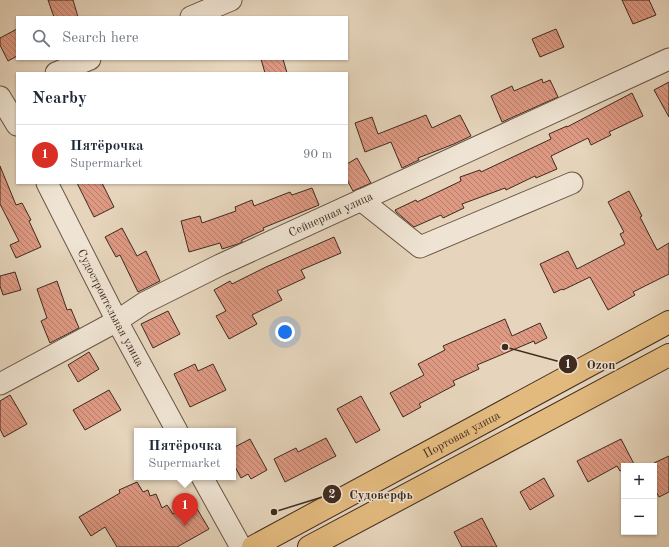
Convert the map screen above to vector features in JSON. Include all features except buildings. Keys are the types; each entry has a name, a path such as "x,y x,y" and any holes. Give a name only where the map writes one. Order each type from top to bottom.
{"main road":[{"name":"Портовая улица","path":"254,547 669,322"},
{"path":"309,547 669,355"}],"street":[{"path":"193,16 231,0"},
{"name":"Сейнерная улица","path":"0,384 117,321 144,303 220,265 669,59"},
{"path":"58,72 88,60"},
{"path":"16,90 0,97 16,123"},
{"path":"361,200 420,247 572,183"},
{"name":"Судостроительная улица","path":"48,184 117,321 175,428"},
{"path":"204,480 241,547"}],"place":[{"name":"Ozon","path":"505,347"},
{"name":"Судоверфь","path":"274,512"},
{"name":"Пятёрочка","path":"185,526"}]}
